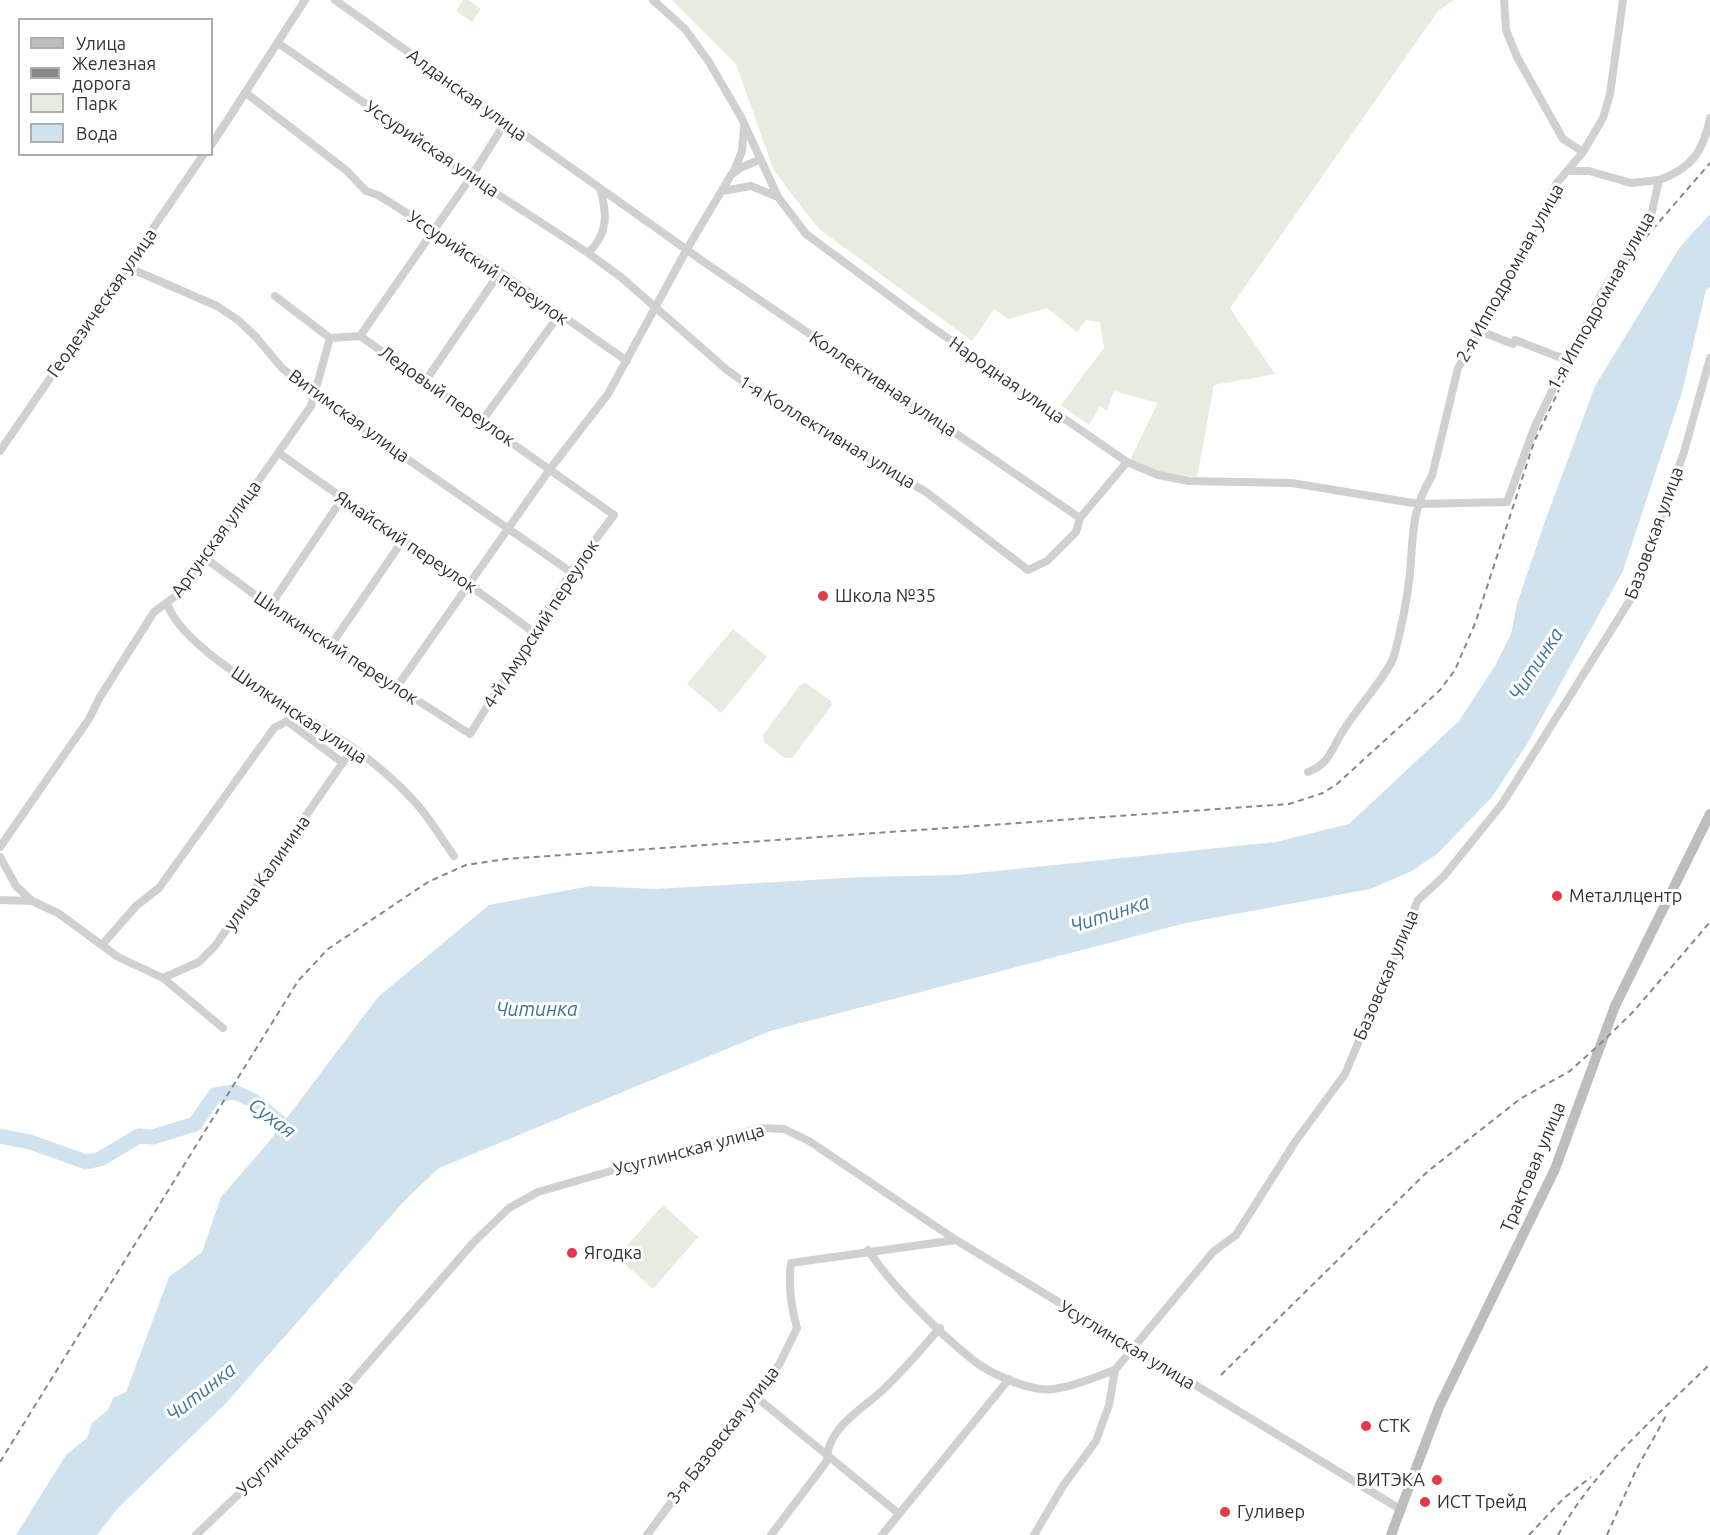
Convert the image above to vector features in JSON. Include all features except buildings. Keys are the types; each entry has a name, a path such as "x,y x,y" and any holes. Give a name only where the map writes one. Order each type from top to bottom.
{"main road":[{"name":"Трактовая улица","path":"1391,1535 1439,1407 1555,1169 1615,1006 1710,814"}],"street":[{"path":"213,142 304,0"},
{"name":"Алданская улица","path":"335,0 505,123 687,249"},
{"name":"Народная улица","path":"653,0 691,37 714,71 744,124 778,197 806,234 933,328 1127,462 1158,475 1188,481 1293,483 1419,504 1507,502"},
{"path":"1504,0 1506,30 1517,57 1563,139 1583,152"},
{"name":"2-я Ипподромная улица","path":"1308,772 1319,768 1328,760 1342,731 1393,658 1410,575 1412,528 1419,504 1432,476 1458,368 1480,331 1556,184 1583,152 1603,118 1610,94 1623,0"},
{"name":"Уссурийская улица","path":"278,43 471,177 588,253 622,278 655,309"},
{"name":"Уссурийский переулок","path":"246,93 347,171 366,191 378,195 500,272 627,361"},
{"path":"1568,171 1589,171 1631,183 1659,180 1680,173 1694,159 1706,139 1710,118"},
{"path":"360,336 471,177 505,123"},
{"path":"396,688 471,585 550,469 608,394 687,249 731,175 742,151 744,124"},
{"name":"Геодезическая улица","path":"0,451 203,156"},
{"path":"731,175 740,168 759,160"},
{"name":"1-я Ипподромная улица","path":"1507,502 1535,426 1567,360 1605,287 1652,216 1659,180"},
{"path":"722,191 751,186 765,189 778,197"},
{"path":"588,253 600,236 606,218 600,188"},
{"name":"Коллективная улица","path":"687,249 1080,518"},
{"name":"Витимская улица","path":"126,267 217,306 250,331 282,368 316,396 571,572"},
{"path":"426,380 500,272"},
{"path":"275,296 330,338"},
{"name":"1-я Коллективная улица","path":"655,309 727,370 755,390 926,492 1028,570 1047,561 1076,532 1080,518"},
{"path":"482,421 559,315"},
{"path":"1480,331 1513,344 1515,340 1567,360"},
{"name":"Ледовый переулок","path":"330,338 360,336 426,380 614,515"},
{"name":"Аргунская улица","path":"0,847 89,719 100,697 154,612 180,593 279,453 316,396 330,338"},
{"name":"Базовская улица","path":"1115,1370 1213,1252 1236,1234 1295,1142 1345,1074 1418,900 1444,876 1502,804 1632,597 1684,452 1710,358"},
{"name":"Ямайский переулок","path":"279,453 342,499 471,585 533,632"},
{"path":"1080,518 1127,462"},
{"path":"270,606 342,499"},
{"name":"4-й Амурский переулок","path":"470,734 571,572 614,515"},
{"path":"330,645 403,540"},
{"name":"Шилкинский переулок","path":"205,558 270,606 470,734"},
{"name":"Шилкинская улица","path":"167,603 171,617 178,625 226,665 353,748 414,801 454,856"},
{"path":"102,945 136,906 159,888 274,728 287,721 343,763"},
{"name":"улица Калинина","path":"163,978 199,962 214,946 353,748"},
{"path":"1,863 16,886 32,901 58,913 118,957 163,978 223,1028"},
{"path":"0,900 32,901"},
{"name":"Усуглинская улица","path":"196,1535 329,1408 474,1243 509,1208 538,1192 760,1128 784,1129 809,1140 956,1240 1400,1509"},
{"path":"956,1240 868,1250 883,1273 974,1361 1009,1379 1041,1390 1078,1383 1115,1370 1109,1405 1096,1441 1063,1486 1034,1535"},
{"name":"3-я Базовская улица","path":"647,1535 730,1423 756,1397 780,1363 797,1328 788,1282 791,1263 868,1250"},
{"path":"771,1535 827,1461 826,1449 853,1413 886,1388 940,1328"},
{"path":"882,1535 1009,1379"},
{"path":"756,1397 898,1513"}],"green space":[{"path":"463,0 468,0 481,9 472,22 456,11"},
{"path":"672,0 1454,0 1438,11 1230,308 1275,374 1214,385 1197,477 1156,472 1130,460 1158,403 1114,391 1107,411 1100,406 1089,425 1061,405 1104,348 1100,322 1086,320 1077,332 1047,308 1008,319 994,309 972,341 819,229 774,171 736,64"},
{"path":"733,629 767,657 721,713 687,684"},
{"path":"806,683 831,701 832,705 792,758 785,758 764,742 763,735 800,685"},
{"path":"663,1205 698,1237 653,1289 617,1257"}],"water":[{"name":"Читинка","path":"1710,214 1710,287 1706,290 1682,392 1623,571 1527,744 1492,797 1437,854 1412,871 1370,889 1186,923 770,1031 439,1168 407,1198 226,1403 118,1508 97,1535 16,1535 66,1455 87,1438 92,1423 108,1410 113,1398 126,1392 169,1277 202,1252 221,1197 268,1143 378,997 489,905 590,886 655,889 863,877 958,875 1276,842 1349,824 1459,721 1495,666 1511,634 1517,604 1544,524 1595,386 1680,247"}],"waterway":[{"name":"Сухая","path":"0,1136 30,1142 86,1162 100,1159 139,1136 153,1137 195,1124 215,1095 234,1092 254,1101 298,1138"}],"railway":[{"path":"0,1462 298,981 328,949 428,882 466,865 506,859 1289,804 1323,793 1337,784 1440,690 1455,670 1476,621 1534,442 1572,363 1608,293 1640,244 1710,163"},
{"path":"1221,1375 1427,1172 1520,1099 1570,1071 1601,1043 1634,1011 1710,922"},
{"path":"1558,1535 1573,1510 1608,1465 1710,1364"},
{"path":"1607,1535 1636,1470 1667,1414"},
{"path":"1529,1535 1564,1498 1591,1477"}],"place":[{"name":"Школа №35","path":"823,596"},
{"name":"Металлцентр","path":"1557,896"},
{"name":"Ягодка","path":"572,1253"},
{"name":"СТК","path":"1366,1426"},
{"name":"ВИТЭКА","path":"1437,1480"},
{"name":"ИСТ Трейд","path":"1425,1502"},
{"name":"Гуливер","path":"1225,1512"}]}
